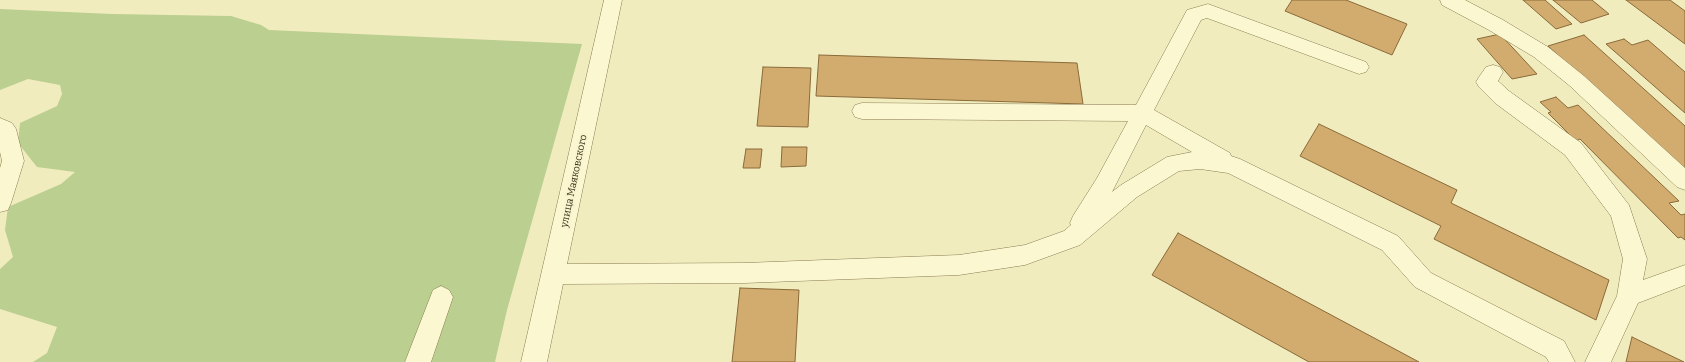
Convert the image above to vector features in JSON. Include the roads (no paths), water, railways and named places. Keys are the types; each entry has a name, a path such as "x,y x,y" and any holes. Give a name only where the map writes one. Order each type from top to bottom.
{"street":[{"name":"улица Маяковского","path":"534,362 613,0"},
{"path":"1449,0 1496,25 1541,52 1577,81 1685,180"},
{"path":"1072,238 1106,184 1194,15 1208,11 1359,67"},
{"path":"1493,72 1486,82 1502,97 1573,149 1622,212 1635,260 1629,296 1598,362"},
{"path":"862,110 1142,113 1232,165 1390,243 1423,280 1555,350 1562,362"},
{"path":"0,126 5,129 13,161 0,203"},
{"path":"553,274 744,274 959,265 1025,255 1072,238 1129,191 1175,163 1200,160 1232,165"},
{"path":"1629,296 1685,275"},
{"path":"418,362 441,297"}]}
